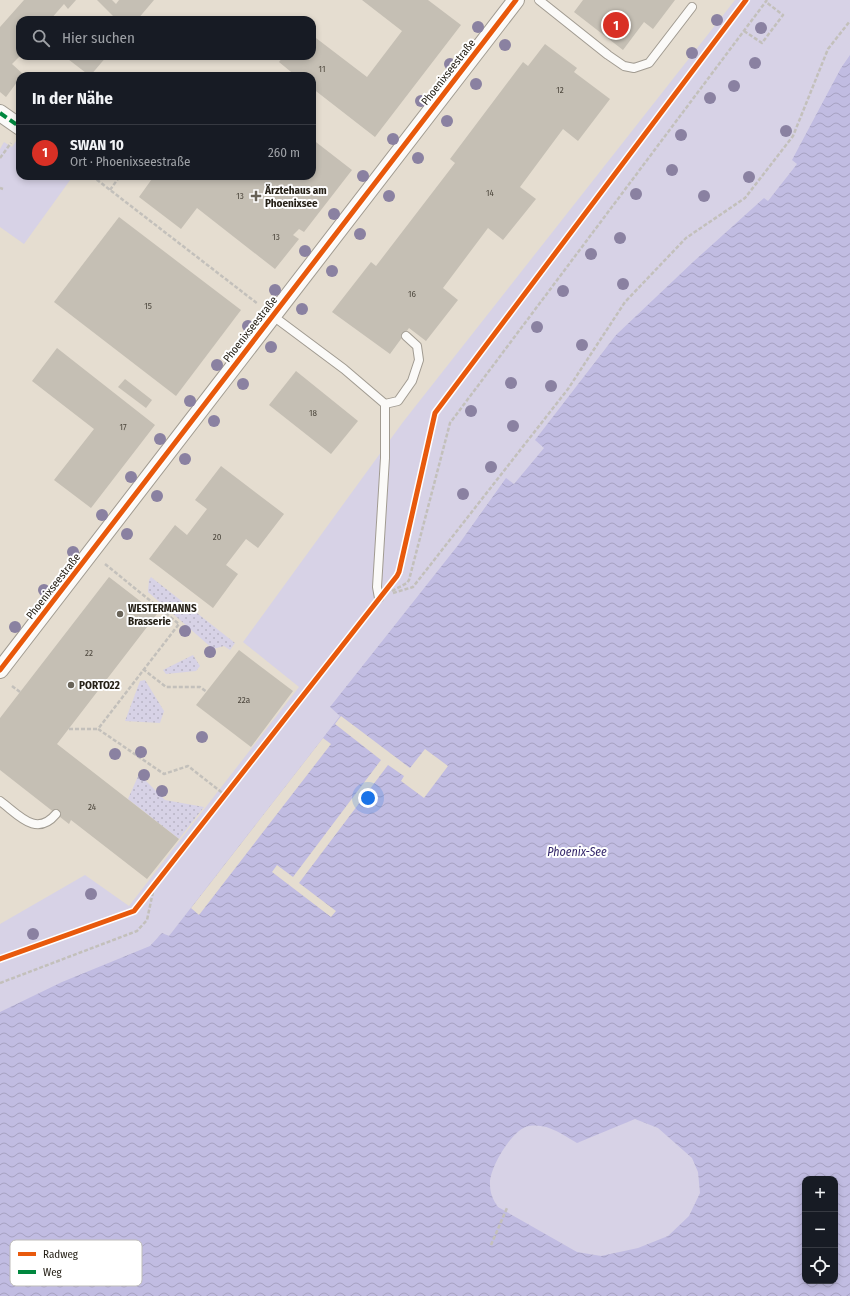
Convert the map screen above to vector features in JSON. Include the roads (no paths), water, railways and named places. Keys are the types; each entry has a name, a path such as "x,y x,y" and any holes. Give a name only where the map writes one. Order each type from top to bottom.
{"street":[{"name":"Phoenixseestraße","path":"0,670 516,0"},
{"path":"0,113 16,124"}],"lane":[{"path":"539,0 608,55 624,66 634,68 649,63 692,7"},
{"path":"273,316 344,369 385,404 385,458 377,587 379,598"},
{"path":"385,404 398,401 412,381 416,372 419,360 417,346 406,336"},
{"path":"0,801 33,824 45,824 56,814"}],"water":[{"name":"Phoenix-See","path":"850,55 850,1296 0,1296 0,1012 62,982 150,946 162,933 169,936 340,716 330,707 459,544 506,478 514,484 544,448 535,440 616,335 693,262 764,198 768,201 797,164 792,160 841,68","holes":["635,1119 658,1128 692,1158 698,1172 700,1193 689,1216 668,1236 638,1248 601,1256 577,1252 498,1207 492,1196 490,1187 493,1168 503,1150 516,1134 523,1128 529,1126 542,1126 548,1128 577,1143"]}],"place":[{"name":"SWAN 10","path":"616,25"},
{"name":"Ärztehaus am Phoenixsee","path":"256,196"},
{"name":"WESTERMANNS Brasserie","path":"120,614"},
{"name":"PORTO22","path":"71,685"}]}
